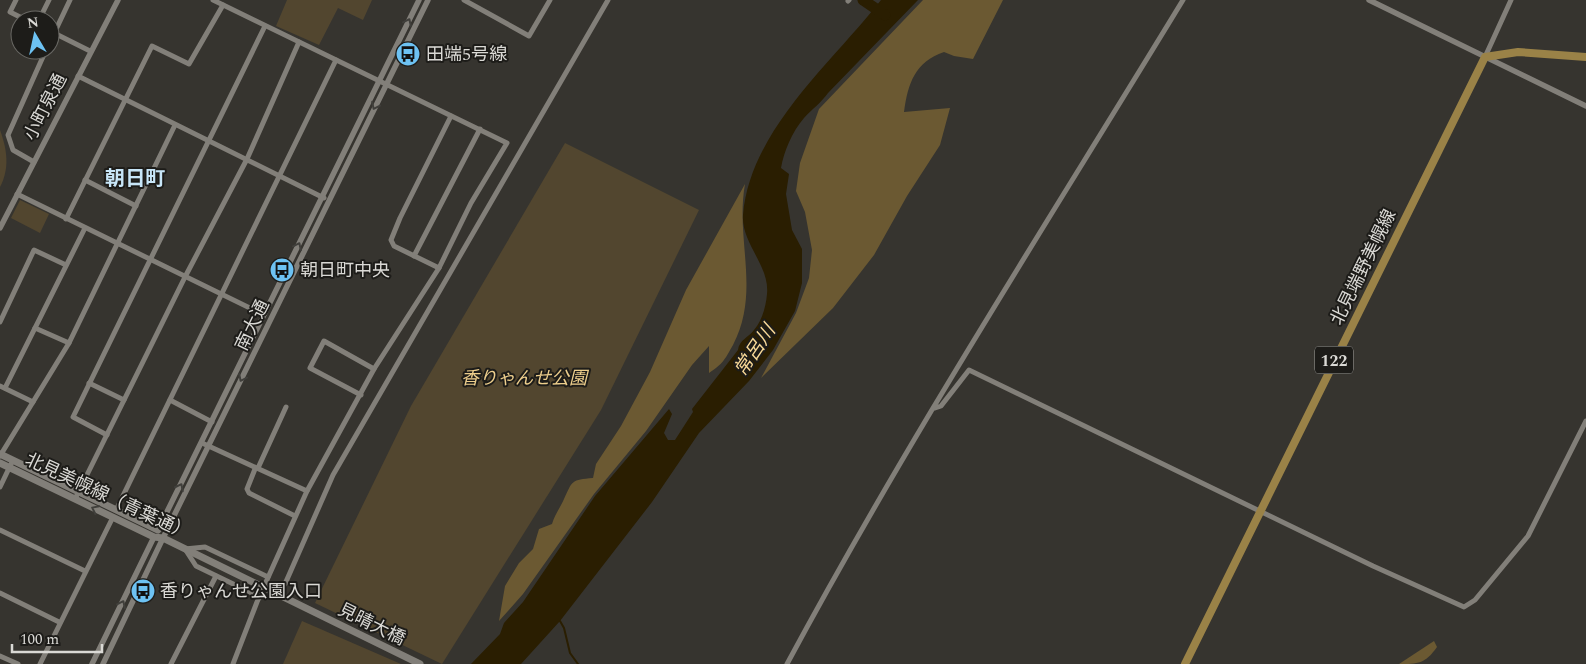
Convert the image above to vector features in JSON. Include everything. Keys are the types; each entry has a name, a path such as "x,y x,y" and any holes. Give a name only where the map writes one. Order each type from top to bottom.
{"main road":[{"path":"1485,57 1518,52 1586,57"},
{"name":"北見端野美幌線","path":"1185,664 1485,57"},
{"name":"北見美幌線（青葉通）","path":"0,455 158,530"},
{"name":"北見美幌線（青葉通）","path":"0,463 154,537 163,538 203,557"},
{"path":"154,537 158,530 163,538"},
{"name":"見晴大橋","path":"203,557 420,664"}],"street":[{"path":"60,18 70,0"},
{"name":"小町泉通","path":"0,228 118,0"},
{"path":"213,0 507,143 471,204 439,268 374,369 307,491 268,577 233,664"},
{"name":"南大通","path":"158,530 419,0"},
{"name":"南大通","path":"103,664 163,538 428,0"},
{"path":"464,0 529,36 550,0"},
{"path":"285,584 333,475 608,0"},
{"path":"787,664 844,558 1182,0"},
{"path":"1369,0 1586,106"},
{"path":"1485,57 1510,0"},
{"path":"66,218 152,46 189,64 223,5"},
{"path":"107,435 73,417 265,26"},
{"path":"60,36 90,51"},
{"path":"75,499 185,277 247,160 299,42"},
{"path":"34,162 13,150 8,135 42,60"},
{"path":"116,510 336,60"},
{"path":"78,76 175,126 329,201"},
{"path":"439,268 394,246 392,240 400,218 451,116"},
{"path":"0,455 69,344 175,126"},
{"path":"414,256 480,130"},
{"path":"85,180 136,206"},
{"path":"17,194 264,315"},
{"path":"33,402 3,387 85,228"},
{"path":"1,318 34,250 66,264"},
{"path":"35,328 69,344"},
{"path":"361,394 310,368 324,341 374,369"},
{"path":"935,408 941,406 969,370 1373,566 1464,608 1475,600 1528,536 1586,421"},
{"path":"90,383 124,400"},
{"path":"170,400 212,422"},
{"path":"286,407 247,489 249,494 295,516"},
{"path":"202,443 307,491"},
{"path":"0,487 13,460"},
{"path":"40,664 59,622 113,517"},
{"path":"0,530 85,571"},
{"path":"92,664 154,537"},
{"path":"260,596 196,566 185,549 204,546 268,577"},
{"path":"171,664 216,576"},
{"path":"0,594 59,622"},
{"path":"0,656 18,664"}],"green space":[{"path":"287,0 372,0 363,20 338,8 319,45 276,26"},
{"path":"0,130 4,144 6,166 0,187"},
{"name":"香りゃんせ公園","path":"565,143 699,210 601,410 442,664 315,603 411,406"},
{"path":"20,200 49,214 40,233 11,218"},
{"path":"302,621 401,664 283,664"}],"shaded area":[{"path":"923,0 1003,0 973,59 954,56 944,52 926,62 915,75 908,92 904,112 950,108 940,145 907,196 874,255 833,308 761,378 796,313 809,278 812,250 805,212 796,191 800,163 819,109"},
{"path":"745,184 743,225 746,265 745,305 741,325 733,345 718,367 709,373 709,346 692,365 646,431 594,494 523,594 499,621 505,586 519,563 533,549 539,529 552,524 571,485 580,479 593,478 596,464 621,426 650,372 686,290"},
{"path":"1434,641 1437,647 1425,660 1416,663 1399,664"}],"water":[{"name":"常呂川","path":"881,0 918,0 804,118 792,135 784,155 781,168 789,174 786,194 792,230 802,249 802,283 795,311 773,350 749,381 699,433 652,502 560,621 521,664 471,664 500,634 504,623 523,602 595,496 669,409 672,414 664,433 668,440 675,440 693,412 692,409 738,350 742,341 757,326 765,308 767,284 746,235 744,225 743,215 749,184 761,154 777,126 796,99"}],"waterway":[{"path":"863,0 885,15"},
{"path":"560,621 564,628 570,653 578,664"}],"place":[{"name":"田端5号線","path":"408,54"},
{"name":"朝日町中央","path":"282,270"},
{"name":"香りゃんせ公園入口","path":"143,591"}],"district":[{"name":"朝日町","path":"135,178"}]}
